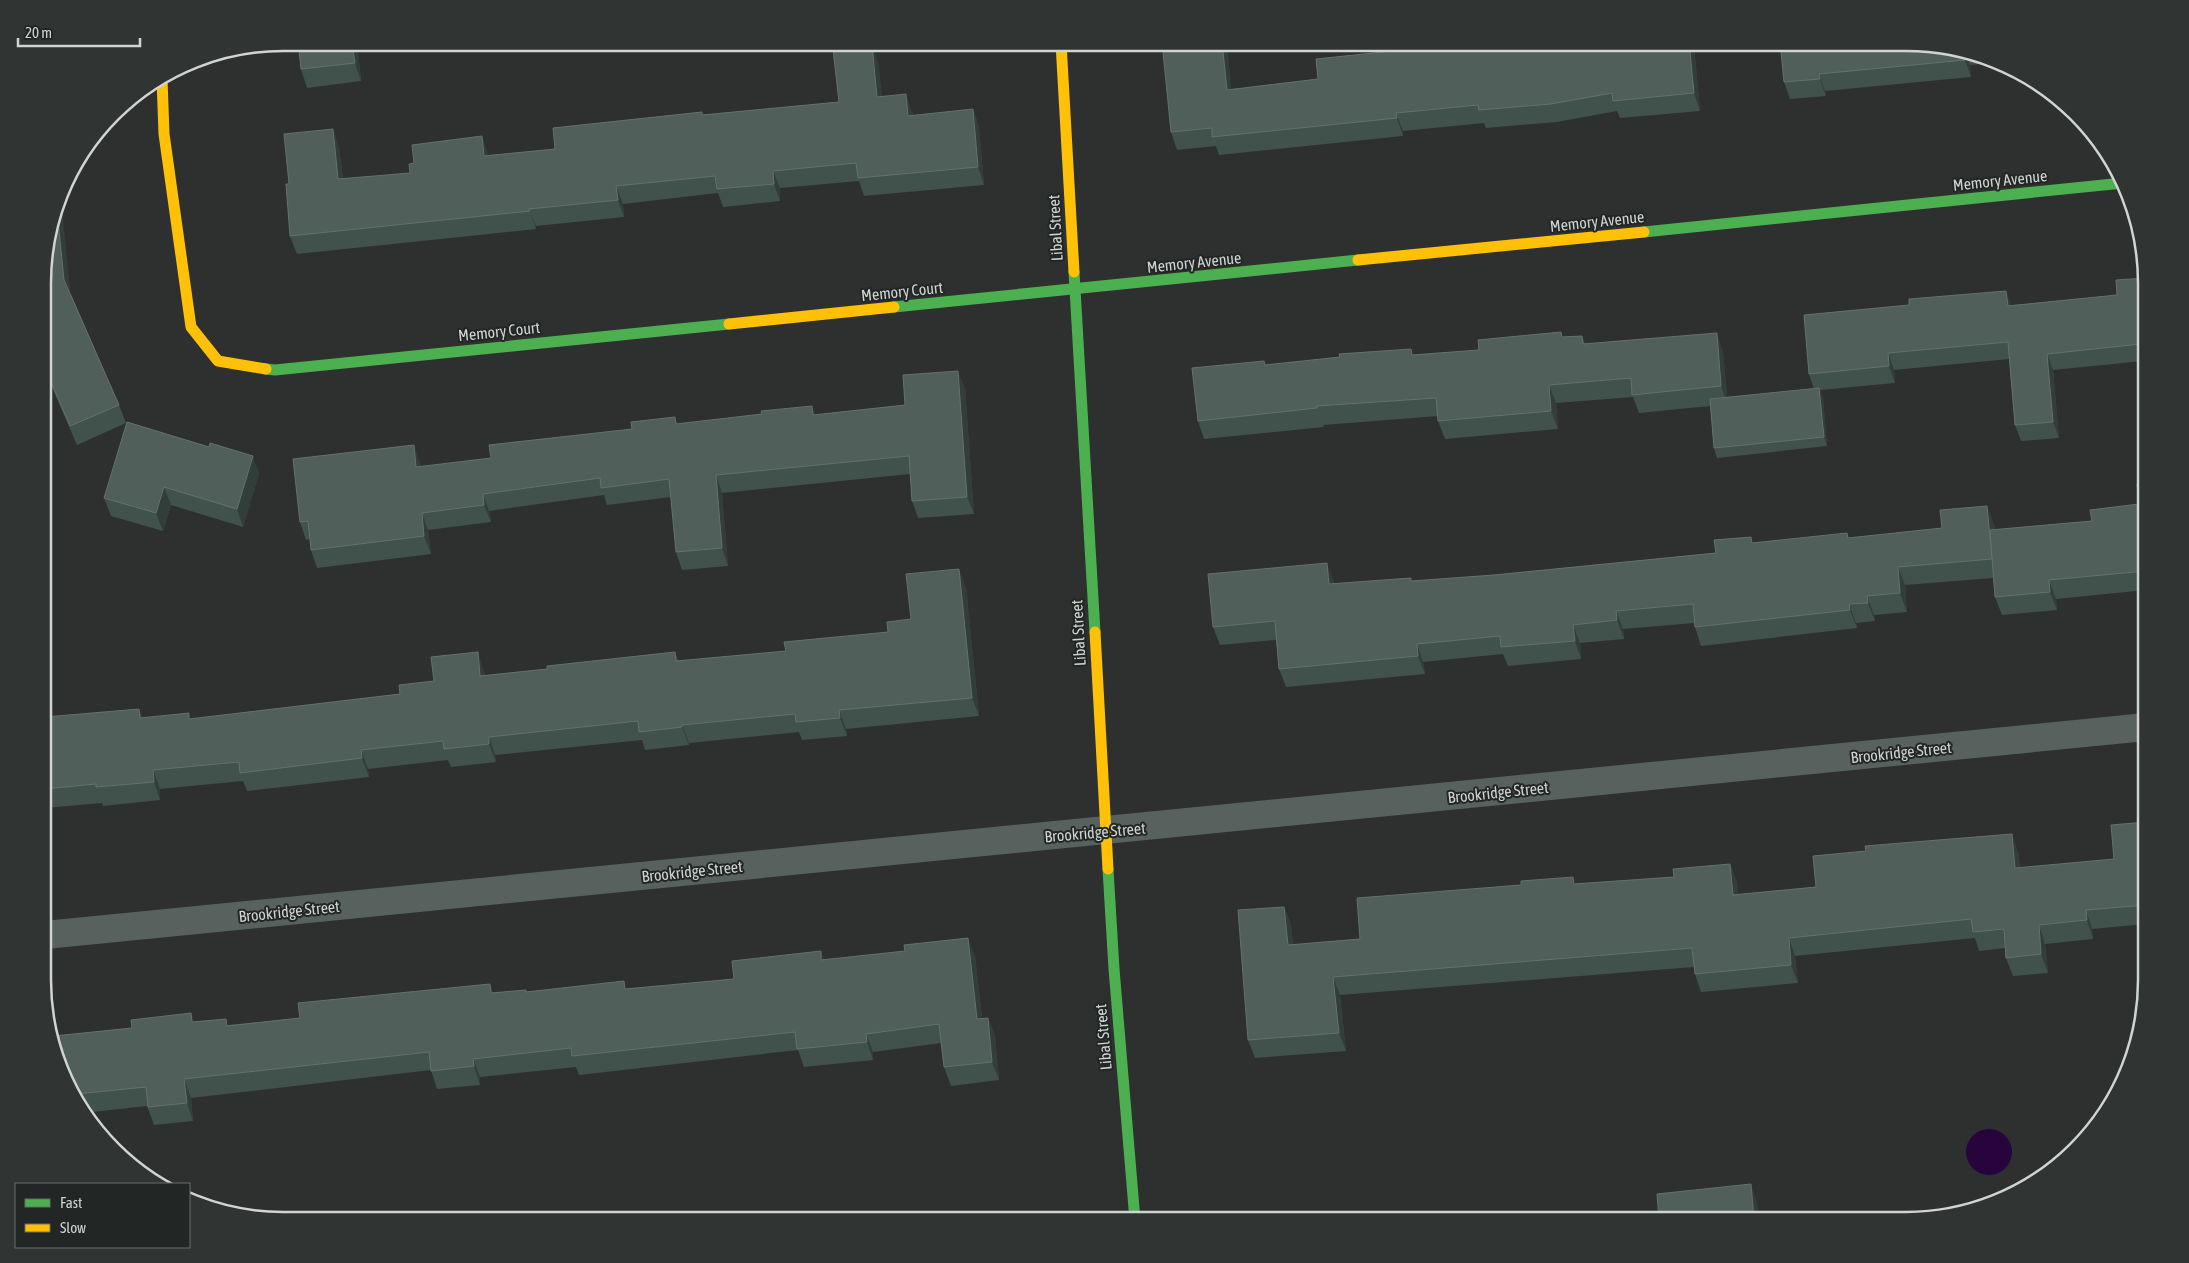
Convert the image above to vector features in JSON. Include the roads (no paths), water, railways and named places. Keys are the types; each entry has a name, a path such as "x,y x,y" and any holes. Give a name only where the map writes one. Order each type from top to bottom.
{"street":[{"name":"Libal Street","path":"1062,51 1114,969 1134,1212"},
{"name":"Memory Court","path":"162,85 164,134 191,327 218,361 275,370 1075,290"},
{"name":"Memory Avenue","path":"1075,290 2115,184"},
{"name":"Brookridge Street","path":"51,934 2138,728"}]}
